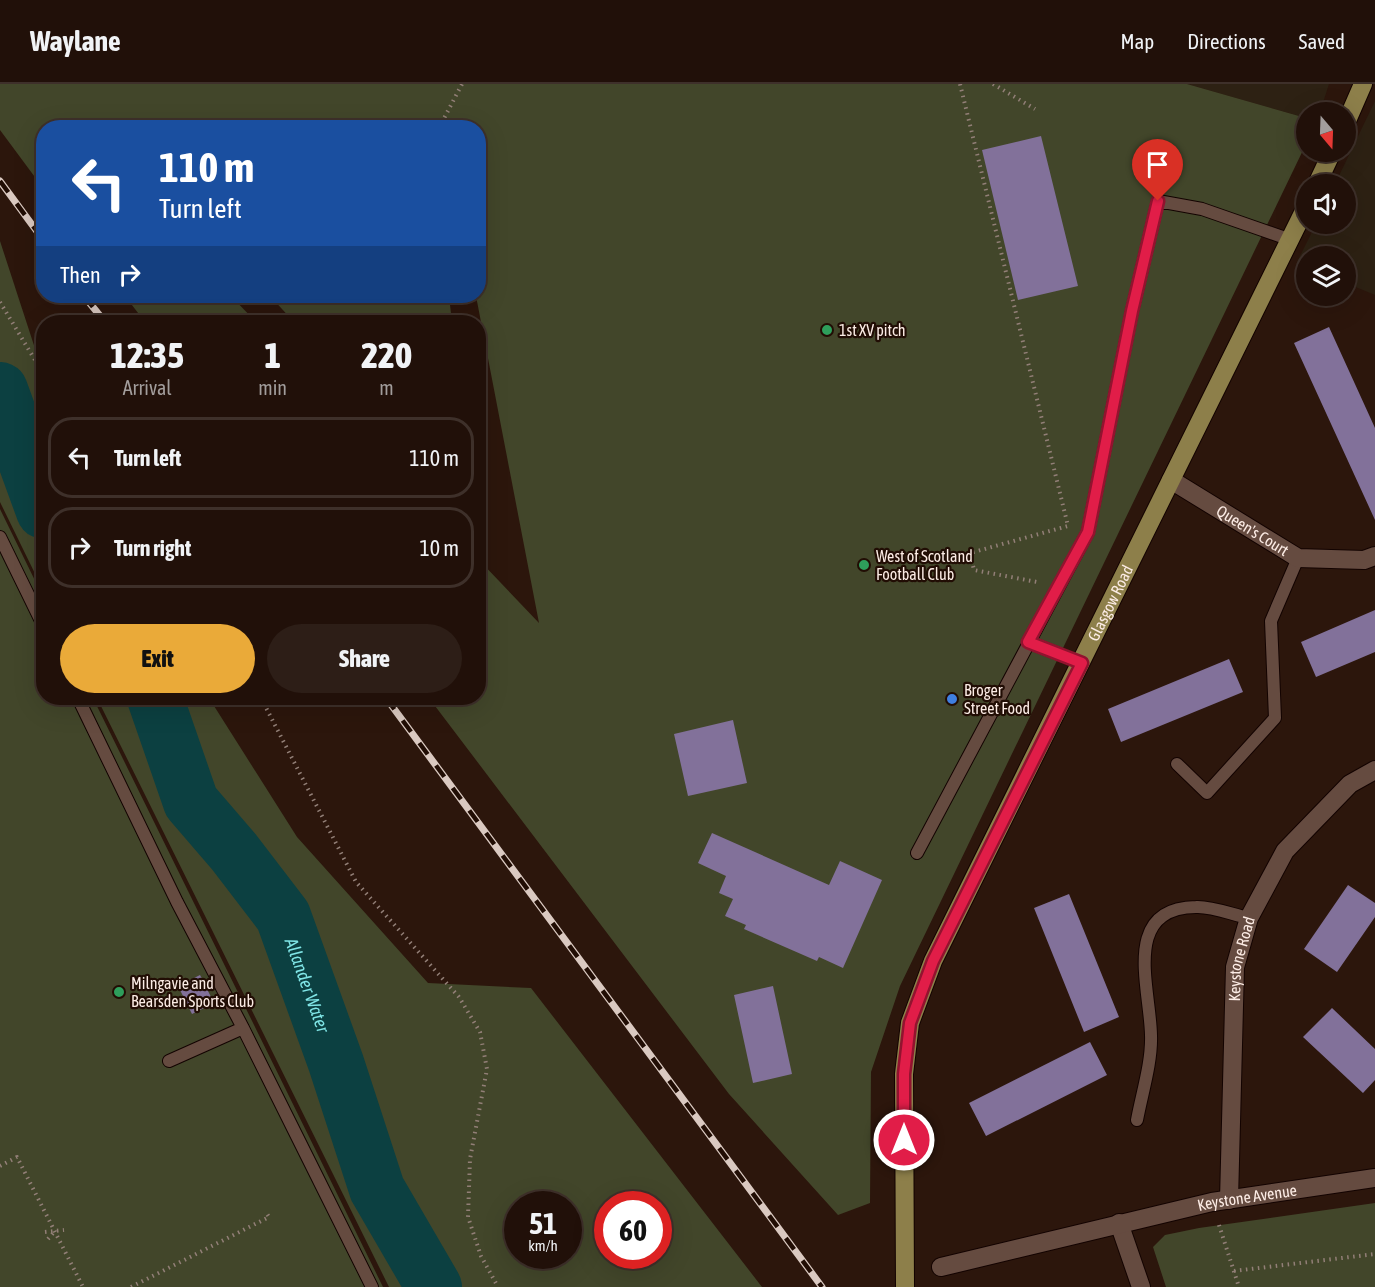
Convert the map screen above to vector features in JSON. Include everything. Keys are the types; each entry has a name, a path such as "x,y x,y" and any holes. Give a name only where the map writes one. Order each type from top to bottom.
{"main road":[{"path":"1356,102 1364,84"},
{"name":"Glasgow Road","path":"905,1287 904,1074 910,1023 933,961 1296,229"}],"street":[{"name":"Queen's Court","path":"1171,480 1298,558 1364,560 1375,556"},
{"name":"Keystone Road","path":"1220,1201 1235,967 1249,918 1285,851 1350,784 1375,770"},
{"name":"Keystone Avenue","path":"941,1267 1119,1223 1220,1201 1375,1178"},
{"path":"1119,1223 1141,1287"}],"lane":[{"path":"916,853 1088,532 1132,311 1158,201 1202,209 1291,240"},
{"path":"0,537 36,611"},
{"path":"1177,764 1206,793 1275,717 1271,621 1298,558"},
{"path":"1028,642 1082,663"},
{"path":"81,705 177,902 243,1028 372,1287"},
{"path":"1137,1120 1151,1037 1145,963 1148,933 1154,922 1167,912 1196,907 1249,918"},
{"path":"168,1061 243,1028"}],"path":[{"path":"443,120 462,84"},
{"path":"960,84 1068,526 970,553 974,570 1059,586"},
{"path":"993,84 1035,109"},
{"path":"0,302 36,362"},
{"path":"265,705 356,882 459,998 480,1032 487,1069 470,1159 468,1217 481,1256 498,1287"},
{"path":"0,1166 16,1157 83,1287"},
{"path":"1220,1201 1239,1287"},
{"path":"131,1287 269,1217 267,1214"},
{"path":"45,1232 64,1230"},
{"path":"48,1239 54,1231"},
{"path":"1234,1271 1375,1254"}],"shaded area":[{"path":"1187,84 1329,84 1323,102 1296,102 1296,115"},
{"path":"1375,101 1375,295 1356,287 1356,246 1305,246 1311,234 1356,234 1356,174 1340,174 1346,162 1356,162 1356,140"}],"green space":[{"name":"West of Scotland Football Club","path":"0,84 1187,84 1296,115 1297,162 900,986 871,1072 870,1203 838,1215 729,1094 434,705 486,705 486,567 539,623 486,348 486,315 480,315 477,303 486,303 486,120 36,120 36,179 0,130"},
{"path":"0,241 36,352 36,576 0,502"},
{"path":"130,303 238,303 249,315 140,315"},
{"path":"276,303 450,303 451,315 288,315"},
{"name":"Milngavie and Bearsden Sports Club","path":"0,509 36,583 36,705 96,705 383,1287 0,1287"},
{"path":"100,705 213,705 297,837 428,983 531,988 762,1287 389,1287"},
{"path":"1375,1203 1375,1287 1166,1287 1153,1247 1165,1235 1199,1228"}],"building":[{"path":"1041,136 1078,286 1018,300 982,150"},
{"path":"1329,327 1375,428 1375,520 1294,343"},
{"path":"1375,610 1375,652 1316,677 1301,642"},
{"path":"1229,659 1243,692 1121,742 1108,709"},
{"path":"733,720 747,783 688,796 674,734"},
{"path":"712,833 829,885 840,861 882,880 843,968 819,957 817,961 744,929 746,925 725,916 733,899 719,893 726,876 698,863"},
{"path":"1348,885 1375,903 1375,917 1337,972 1304,949"},
{"path":"1069,894 1119,1017 1084,1032 1034,908"},
{"path":"200,975 214,1003 192,1014 178,986"},
{"path":"773,986 792,1074 753,1083 734,995"},
{"path":"1332,1008 1375,1049 1375,1080 1363,1093 1303,1037"},
{"path":"1090,1042 1107,1075 986,1136 969,1103"}],"waterway":[{"name":"Allander Water","path":"0,390 36,489"},
{"name":"Allander Water","path":"157,705 191,802 234,852 283,916 336,1063 377,1189 434,1287"}],"railway":[{"path":"0,181 36,230"},
{"path":"90,303 99,315"},
{"path":"391,705 822,1287"}],"place":[{"name":"1st XV pitch","path":"827,330"},
{"name":"West of Scotland Football Club","path":"864,565"},
{"name":"Broger Street Food","path":"952,699"},
{"name":"Milngavie and Bearsden Sports Club","path":"119,992"}],"route":[{"path":"904,1140 904,1074 910,1023 933,961 1082,663 1028,642 1088,532 1132,311 1158,201"}]}
